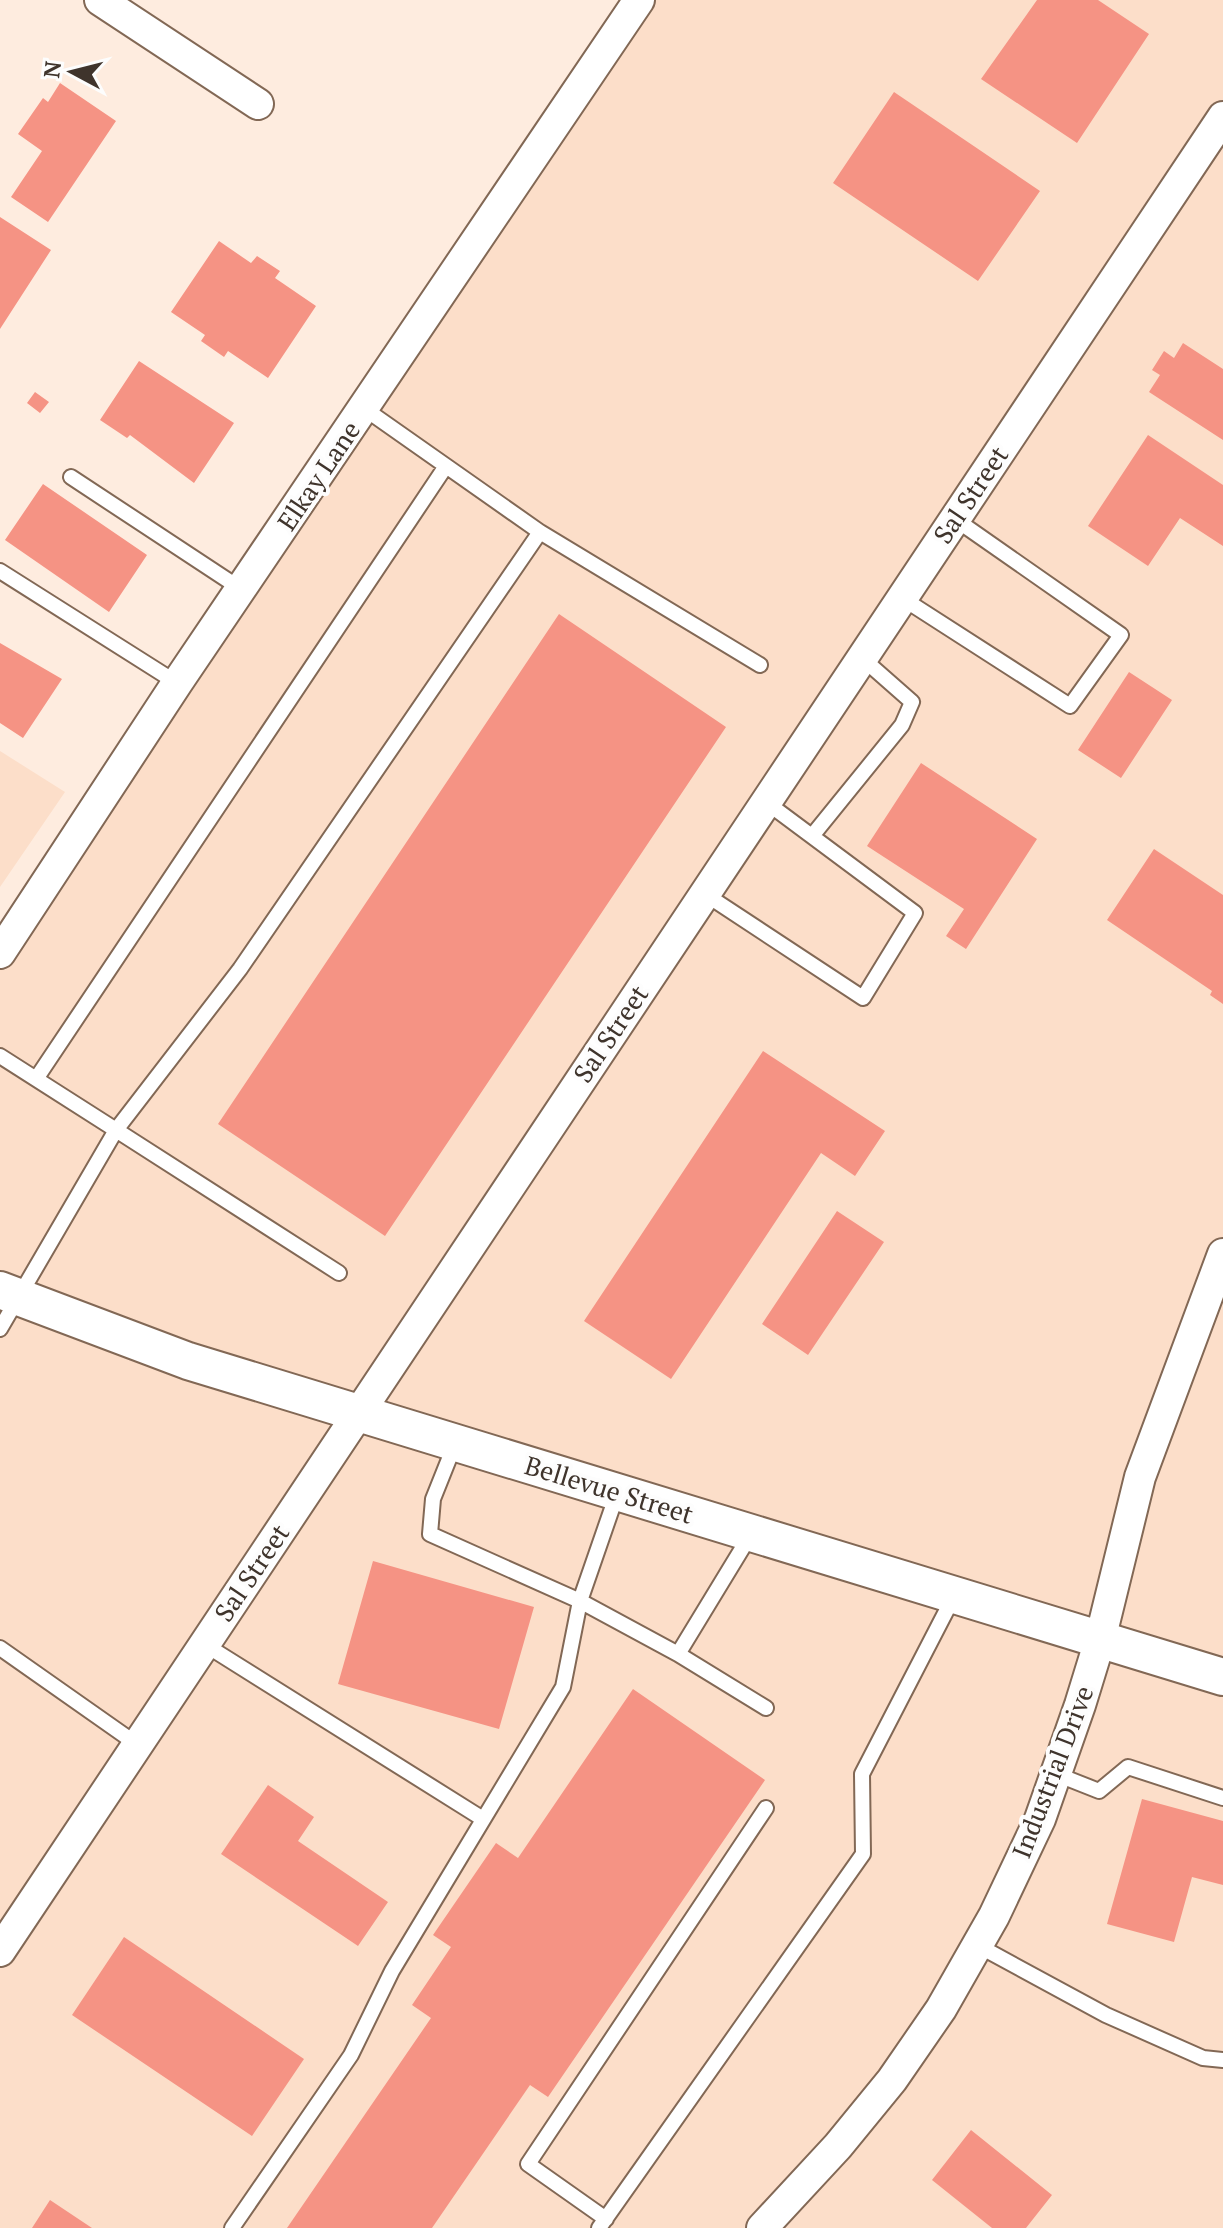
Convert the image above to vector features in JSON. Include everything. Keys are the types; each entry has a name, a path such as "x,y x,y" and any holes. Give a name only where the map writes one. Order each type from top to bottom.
{"street":[{"path":"100,0 258,104"},
{"name":"Elkay Lane","path":"0,953 177,683 639,0"},
{"name":"Sal Street","path":"0,1951 1223,117"},
{"name":"Industrial Drive","path":"762,2228 838,2146 892,2080 941,2009 1040,1819 1100,1640 1140,1477 1223,1254"},
{"name":"Bellevue Street","path":"11,1294 188,1361 1223,1677"}],"lane":[{"path":"365,409 540,532 760,665"},
{"path":"36,1079 446,466"},
{"path":"71,477 241,589"},
{"path":"902,598 1070,706 1121,635 955,519"},
{"path":"0,1329 11,1294 116,1130 240,969 540,532"},
{"path":"0,571 177,683"},
{"path":"812,836 902,725 912,702 862,658"},
{"path":"705,894 863,998 915,913 766,802"},
{"path":"0,1056 339,1273"},
{"path":"455,1444 433,1499 430,1534 580,1601 678,1654 766,1708"},
{"path":"232,2228 351,2055 392,1971 563,1687 580,1601 617,1493"},
{"path":"678,1654 751,1534"},
{"path":"766,1808 528,2164 603,2224 863,1854 862,1774 954,1596"},
{"path":"204,1644 483,1819"},
{"path":"0,1648 138,1745"},
{"path":"1056,1774 1099,1791 1128,1767 1223,1798"},
{"path":"977,1945 1106,2015 1203,2058 1223,2060"}],"shaded area":[{"path":"639,0 1223,0 1223,2228 0,2228 0,953"},
{"path":"0,751 65,792 0,887"}],"building":[{"path":"1037,0 1098,0 1149,34 1077,143 981,79"},
{"path":"60,83 116,121 48,222 11,197 42,151 18,134 43,98 48,102"},
{"path":"894,92 1040,191 978,281 833,183"},
{"path":"0,217 51,250 0,329"},
{"path":"219,241 251,263 257,256 280,271 275,278 316,306 268,378 228,351 224,357 201,341 205,335 171,312"},
{"path":"1183,343 1223,369 1223,440 1149,392 1160,375 1152,370 1164,351 1174,358"},
{"path":"139,361 234,423 194,483 130,435 127,438 100,420"},
{"path":"35,392 49,402 40,413 27,403"},
{"path":"1148,435 1223,485 1223,546 1180,518 1148,566 1088,526"},
{"path":"43,484 147,555 109,612 5,540"},
{"path":"559,614 726,727 385,1236 218,1124"},
{"path":"0,643 62,679 23,738 0,723"},
{"path":"1129,672 1172,700 1121,778 1078,750"},
{"path":"921,763 1037,839 966,949 946,936 964,909 867,846"},
{"path":"1154,849 1223,895 1223,1004 1210,995 1212,991 1107,920"},
{"path":"763,1051 885,1131 855,1176 821,1153 671,1379 584,1321"},
{"path":"837,1211 884,1242 808,1355 762,1324"},
{"path":"373,1561 534,1607 499,1729 338,1684"},
{"path":"633,1689 765,1780 548,2097 530,2085 432,2228 287,2228 431,2018 412,2005 451,1947 433,1935 496,1843 518,1858"},
{"path":"268,1785 314,1817 298,1841 388,1902 358,1946 221,1854"},
{"path":"1142,1799 1223,1821 1223,1885 1192,1877 1174,1942 1107,1924"},
{"path":"124,1937 304,2059 252,2136 72,2015"},
{"path":"971,2130 1052,2195 1026,2228 992,2228 932,2180"},
{"path":"50,2200 92,2228 32,2228"}]}
